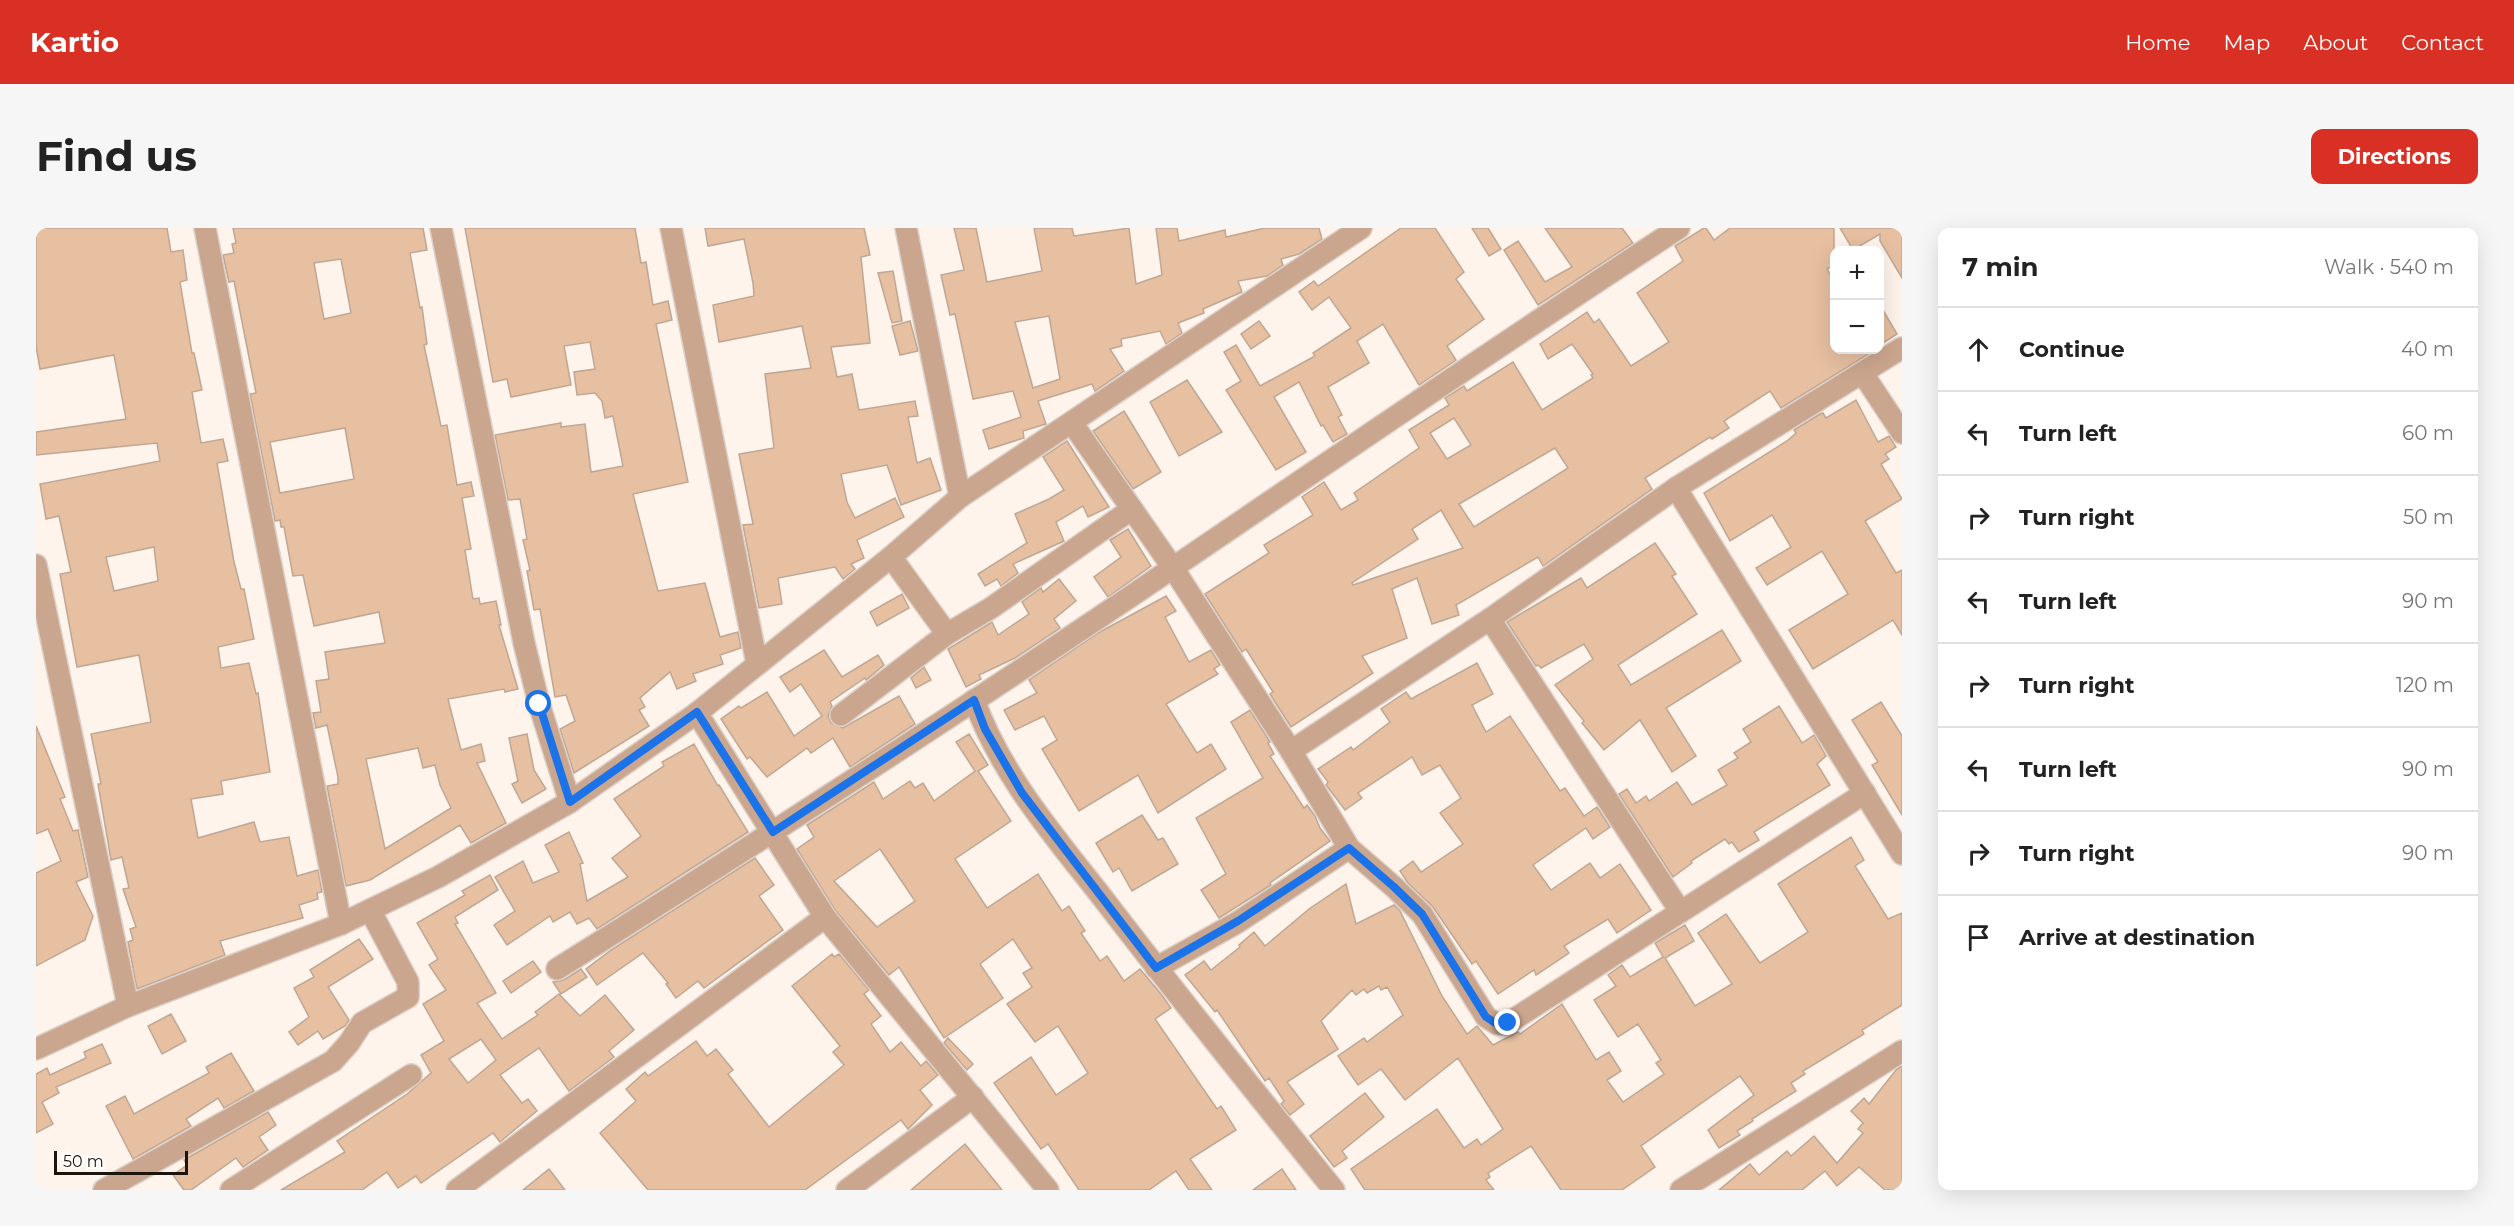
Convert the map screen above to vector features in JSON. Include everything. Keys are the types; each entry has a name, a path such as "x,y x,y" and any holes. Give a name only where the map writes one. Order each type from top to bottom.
{"street":[{"path":"205,228 340,924"},
{"path":"441,228 524,643 539,704 570,802"},
{"path":"671,228 757,664"},
{"path":"906,228 960,497"},
{"path":"557,969 773,832 974,700 1173,568 1421,397 1679,228"},
{"path":"36,1049 128,1006 340,924 438,877 570,802 697,712 891,557 960,497 1353,230"},
{"path":"1291,751 1490,619 1676,488 1902,348"},
{"path":"1863,374 1902,433"},
{"path":"1072,423 1173,568 1291,751 1349,848 1422,914 1486,1017 1497,1024 1508,1023 1865,793"},
{"path":"1676,488 1902,854"},
{"path":"841,715 947,634 991,608 1132,509"},
{"path":"891,557 947,634"},
{"path":"36,565 128,1006"},
{"path":"1490,619 1680,911"},
{"path":"974,700 985,729 1022,793 1156,968 1334,1190"},
{"path":"697,712 825,917 1048,1190"},
{"path":"1156,968 1238,921 1349,848"},
{"path":"104,1190 333,1061 362,1023 408,997 408,982 370,910"},
{"path":"458,1190 825,917"},
{"path":"1681,1190 1902,1051"},
{"path":"231,1190 411,1075"},
{"path":"847,1190 973,1097"}],"building":[{"path":"36,228 167,228 171,252 183,250 187,280 180,282 192,353 194,353 202,390 192,392 201,443 223,439 228,461 217,463 234,562 241,589 244,589 254,639 218,647 221,668 249,663 256,694 258,693 270,772 221,781 223,794 191,799 198,838 254,822 260,842 289,837 297,876 318,870 322,892 317,893 318,899 299,905 303,918 220,941 225,955 137,989 128,942 133,940 130,929 136,927 123,889 129,888 122,857 111,860 98,784 101,784 91,734 151,722 139,655 77,667 60,574 71,572 59,516 46,519 40,484 160,461 157,443 36,455 36,432 126,419 114,355 40,369 36,346","holes":["154,547 158,581 114,591 106,557"]},
{"path":"233,228 423,228 427,250 410,253 420,308 422,307 427,344 424,345 441,426 447,425 457,485 471,482 474,496 462,498 471,549 465,550 473,599 479,598 480,604 496,601 501,625 499,625 518,689 505,692 504,689 448,699 461,750 481,744 485,761 477,763 506,823 471,843 460,825 370,880 346,886 327,786 338,784 338,777 327,725 316,728 313,713 321,712 316,681 329,679 325,652 385,643 379,612 314,626 303,575 293,576 284,527 281,527 280,520 275,521 250,394 256,393 234,281 229,282 223,255 234,253 232,244 236,243","holes":["341,259 351,313 324,319 314,263","345,428 354,479 280,493 270,442","418,748 423,768 435,765 440,785 451,808 385,849 366,759"]},
{"path":"465,228 635,228 641,263 646,262 653,305 668,301 672,320 656,324 688,482 633,494 646,545 658,591 705,583 720,637 738,632 741,648 720,655 723,664 693,674 696,681 677,689 670,672 640,698 645,707 639,710 649,726 574,773 560,729 575,721 566,695 555,697 540,609 534,610 527,571 530,570 523,540 527,539 520,499 508,500 495,435 561,423 561,427 585,424 591,472 623,466 613,416 605,418 602,401 595,393 577,395 574,372 595,369 590,342 564,346 571,385 511,397 507,379 493,382"},
{"path":"705,228 864,228 870,255 861,257 870,343 831,347 837,377 852,374 859,410 915,401 918,416 908,417 917,463 930,458 941,490 901,505 887,465 841,474 847,502 855,518 895,498 904,517 857,540 864,558 851,564 855,569 843,579 835,567 778,578 782,604 759,608 743,525 753,524 739,454 774,448 765,374 811,368 802,326 719,342 713,305 754,296 753,283 744,239 708,246"},
{"path":"954,228 976,228 987,282 1042,271 1034,228 1072,228 1074,236 1129,228 1136,284 1162,275 1156,228 1177,228 1179,241 1225,230 1226,237 1265,228 1319,228 1322,239 1299,254 1281,259 1283,265 1267,276 1238,281 1242,292 1203,309 1204,313 1178,323 1182,333 1166,344 1160,331 1121,339 1122,346 1110,349 1124,371 1095,391 1092,384 1038,401 1046,424 1023,431 1024,438 989,449 983,430 1021,417 1013,391 973,399 955,314 950,315 941,275 964,270","holes":["1049,316 1060,379 1033,388 1015,322"]},
{"path":"1401,228 1435,228 1464,272 1456,279 1484,319 1447,346 1456,360 1419,385 1383,324 1357,341 1369,363 1328,387 1342,415 1338,417 1347,434 1333,442 1323,425 1321,426 1299,382 1274,397 1306,452 1276,470 1226,390 1241,381 1224,352 1236,345 1260,386 1315,356 1313,353 1351,328 1329,297 1312,310 1299,292 1314,281 1318,286"},
{"path":"1472,228 1488,228 1501,249 1489,256"},
{"path":"1545,228 1622,228 1633,243 1538,305 1504,250 1518,241 1545,282 1572,267"},
{"path":"1704,228 1714,240 1730,228 1834,228 1834,246 1830,246 1830,267 1827,269 1830,274 1830,354 1869,354 1781,408 1770,391 1724,421 1729,428 1712,439 1710,437 1645,478 1652,489 1543,566 1538,557 1456,605 1459,615 1432,624 1417,578 1392,589 1407,638 1362,656 1373,673 1291,727 1270,694 1273,692 1246,649 1242,652 1205,594 1269,553 1264,545 1313,515 1302,497 1324,482 1341,510 1358,500 1354,493 1419,448 1409,430 1449,405 1445,398 1464,386 1467,391 1513,362 1542,410 1593,378 1591,375 1593,374 1572,344 1548,359 1540,344 1587,312 1594,323 1599,319 1631,366 1669,342 1637,293 1683,261 1675,246","holes":["1454,418 1471,445 1447,459 1430,433","1555,448 1568,468 1474,527 1459,504","1441,510 1463,548 1353,585 1352,583 1418,539 1412,529"]},
{"path":"1840,228 1902,228 1902,278 1880,241 1880,234 1860,246 1851,246"},
{"path":"893,271 902,321 892,323 878,273"},
{"path":"1884,312 1897,334 1884,342"},
{"path":"910,321 918,351 900,355 892,326"},
{"path":"1259,321 1270,336 1251,349 1241,334"},
{"path":"1187,380 1222,432 1179,456 1150,402"},
{"path":"1856,400 1878,442 1889,436 1896,447 1885,454 1889,459 1881,464 1902,499 1865,521 1896,573 1902,570 1902,635 1893,620 1813,669 1789,630 1848,594 1822,551 1767,585 1756,568 1791,547 1772,515 1730,541 1704,493 1787,441 1796,433 1794,430 1820,414 1823,413 1826,418"},
{"path":"1124,411 1161,472 1133,489 1093,431"},
{"path":"1067,441 1109,507 1088,517 1083,506 1056,522 1064,541 1013,564 1018,573 1001,586 997,579 985,586 978,574 1027,543 1015,514 1064,490 1043,457"},
{"path":"1128,529 1151,566 1108,597 1094,577 1121,557 1110,540"},
{"path":"1655,543 1676,574 1672,576 1697,614 1618,665 1631,685 1722,630 1741,661 1666,708 1696,756 1672,772 1640,720 1604,750 1555,685 1593,659 1584,644 1541,668 1536,666 1507,622 1581,578 1587,588"},
{"path":"1059,579 1076,601 1054,619 1060,628 1015,658 979,675 981,679 966,687 948,649 992,622 998,635 1029,614 1022,602 1041,588 1043,592"},
{"path":"902,594 909,608 877,626 870,612"},
{"path":"1166,596 1176,611 1165,617 1189,662 1211,650 1220,665 1214,669 1218,674 1166,704 1197,753 1211,744 1226,769 1158,813 1138,775 1079,811 1042,749 1057,740 1044,716 1015,730 1004,710 1037,693 1029,680 1098,633"},
{"path":"824,650 842,677 878,655 884,665 866,680 865,678 830,702 832,706 828,716 831,723 843,728 899,696 915,724 850,767 833,738 811,753 807,748 767,777 750,757 747,759 721,719 739,706 741,708 767,692 794,736 822,716 801,684 790,692 780,677"},
{"path":"1477,663 1493,694 1472,705 1486,732 1510,716 1560,791 1565,788 1584,816 1597,807 1610,827 1593,839 1586,828 1533,865 1551,890 1590,863 1600,878 1620,864 1651,910 1617,933 1608,919 1564,946 1569,953 1536,975 1534,970 1498,994 1476,961 1472,964 1433,907 1408,883 1400,871 1413,861 1421,872 1463,844 1440,813 1461,798 1440,765 1422,775 1412,757 1358,793 1362,798 1345,810 1326,785 1328,782 1318,769 1351,747 1353,750 1390,722 1381,709 1406,692 1411,699"},
{"path":"924,667 931,680 916,688 911,678"},
{"path":"1881,702 1902,736 1902,815 1872,765 1878,762 1852,720"},
{"path":"1779,706 1802,743 1814,735 1826,756 1817,764 1830,785 1754,832 1759,840 1739,852 1732,842 1729,844 1725,839 1691,861 1692,863 1673,877 1619,794 1627,789 1636,803 1646,796 1649,801 1677,782 1692,805 1727,785 1718,770 1738,758 1734,753 1751,742 1743,729"},
{"path":"1250,710 1270,742 1268,743 1274,754 1270,756 1304,808 1307,805 1330,841 1270,883 1271,885 1219,918 1201,890 1226,874 1196,818 1263,778 1231,722"},
{"path":"36,726 65,797 60,799 73,831 78,830 88,877 76,882 93,916 85,940 36,966 36,873 61,861 48,829 36,834"},
{"path":"527,734 534,770 546,789 522,803 512,784 518,781 509,738"},
{"path":"969,734 988,765 978,771 1011,821 955,859 987,908 1038,874 1062,911 1069,906 1085,931 1081,933 1100,961 1107,956 1124,981 1140,969 1161,994 1171,1008 1155,1019 1217,1109 1221,1106 1236,1130 1190,1159 1212,1190 1189,1190 1176,1171 1149,1190 1079,1190 1048,1144 1041,1149 994,1083 1031,1057 1056,1095 1088,1073 1058,1026 1035,1042 1007,1004 1032,987 1023,973 1032,968 1013,939 980,964 1003,998 944,1038 899,967 889,975 835,910 797,849 814,837 807,825 874,782 883,799 910,781 915,788 923,783 934,801 975,771 956,742","holes":["880,849 915,901 877,927 834,881"]},
{"path":"694,744 748,832 597,929 589,918 577,924 570,912 553,922 550,916 507,945 494,925 515,911 495,877 523,861 533,883 559,872 545,845 569,832 583,863 580,864 587,901 628,877 612,858 641,836 614,799 664,766 662,762"},
{"path":"1142,815 1158,840 1163,838 1178,864 1132,891 1119,868 1113,872 1096,843"},
{"path":"1851,837 1864,860 1855,866 1888,919 1902,913 1902,1005 1862,1030 1864,1034 1803,1071 1805,1074 1791,1083 1796,1091 1752,1119 1753,1121 1737,1131 1740,1135 1719,1148 1708,1130 1754,1095 1740,1076 1641,1146 1655,1167 1622,1190 1561,1190 1531,1146 1488,1173 1490,1177 1486,1180 1494,1190 1365,1190 1351,1169 1437,1109 1464,1148 1477,1139 1481,1145 1503,1129 1458,1058 1405,1100 1381,1069 1358,1085 1338,1056 1364,1038 1367,1042 1403,1015 1387,987 1381,990 1379,986 1367,993 1364,989 1356,995 1352,990 1321,1021 1338,1049 1287,1082 1304,1104 1290,1115 1281,1104 1284,1101 1269,1078 1265,1081 1217,1010 1215,1012 1185,975 1204,961 1211,970 1240,947 1239,945 1254,932 1265,946 1309,909 1346,884 1356,924 1394,905 1400,911 1442,996 1467,1034 1477,1026 1493,1045 1518,1032 1520,1034 1562,1004 1596,1060 1609,1052 1621,1071 1607,1080 1623,1102 1664,1074 1656,1063 1661,1060 1638,1024 1618,1037 1594,1000 1616,986 1608,975 1622,965 1630,977 1663,957 1655,943 1685,925 1694,941 1665,958 1695,1006 1732,984 1698,933 1726,914 1760,963 1808,932 1778,884"},
{"path":"755,858 774,885 759,896 783,930 704,988 698,981 676,998 666,984 668,983 643,953 597,985 586,969 611,950"},
{"path":"490,875 498,890 455,917 458,923 455,924 496,993 477,1003 502,1039 538,1015 535,1012 559,994 580,1016 605,995 634,1030 609,1051 614,1057 569,1091 539,1048 500,1075 522,1103 528,1099 537,1111 500,1142 493,1133 421,1183 416,1176 398,1188 387,1172 362,1190 281,1190 345,1152 337,1141 407,1094 431,1073 421,1055 444,1041 423,1004 446,990 429,965 438,959 417,923 465,895 462,891","holes":["481,1039 496,1060 468,1083 449,1059"]},
{"path":"359,939 373,959 328,987 349,1020 345,1026 323,1039 318,1031 298,1045 289,1032 309,1017 294,988 314,977 310,970"},
{"path":"832,954 834,957 839,954 869,990 864,994 881,1016 871,1024 890,1052 901,1042 921,1066 926,1061 938,1075 920,1090 932,1105 908,1129 901,1120 805,1190 648,1190 600,1133 636,1101 626,1089 645,1072 648,1076 696,1041 707,1056 716,1049 733,1070 728,1074 769,1127 844,1065 833,1052 840,1046 792,986"},
{"path":"533,961 541,972 511,993 503,981"},
{"path":"581,969 587,977 561,994 553,982 564,980"},
{"path":"171,1014 186,1041 162,1054 148,1026"},
{"path":"948,1038 973,1064 967,1070 944,1043"},
{"path":"102,1044 111,1063 56,1087 59,1093 42,1102 53,1124 36,1133 36,1074 47,1068 50,1075 86,1058 84,1052"},
{"path":"231,1053 254,1091 224,1108 218,1098 186,1119 191,1126 133,1159 106,1106 125,1096 134,1114 209,1073 206,1067"},
{"path":"1902,1066 1902,1190 1885,1190 1859,1167 1837,1186 1825,1171 1802,1190 1719,1190 1750,1164 1759,1175 1787,1151 1791,1156 1814,1136 1837,1163 1863,1133 1858,1129 1863,1123 1851,1111 1864,1098 1869,1104 1896,1070"},
{"path":"1365,1093 1384,1117 1342,1151 1347,1158 1334,1167 1310,1136"},
{"path":"268,1112 276,1125 259,1137 268,1150 243,1167 236,1158 191,1190 184,1190 173,1175 187,1165 184,1160"},
{"path":"965,1144 1002,1190 911,1190"},
{"path":"549,1169 565,1190 523,1190"},
{"path":"1282,1169 1296,1190 1253,1190"}],"route":[{"path":"539,704 570,802 697,712 773,832 974,700 1000,759 1022,793 1156,968 1238,921 1349,848 1422,914 1486,1017 1497,1024 1508,1023"}]}
